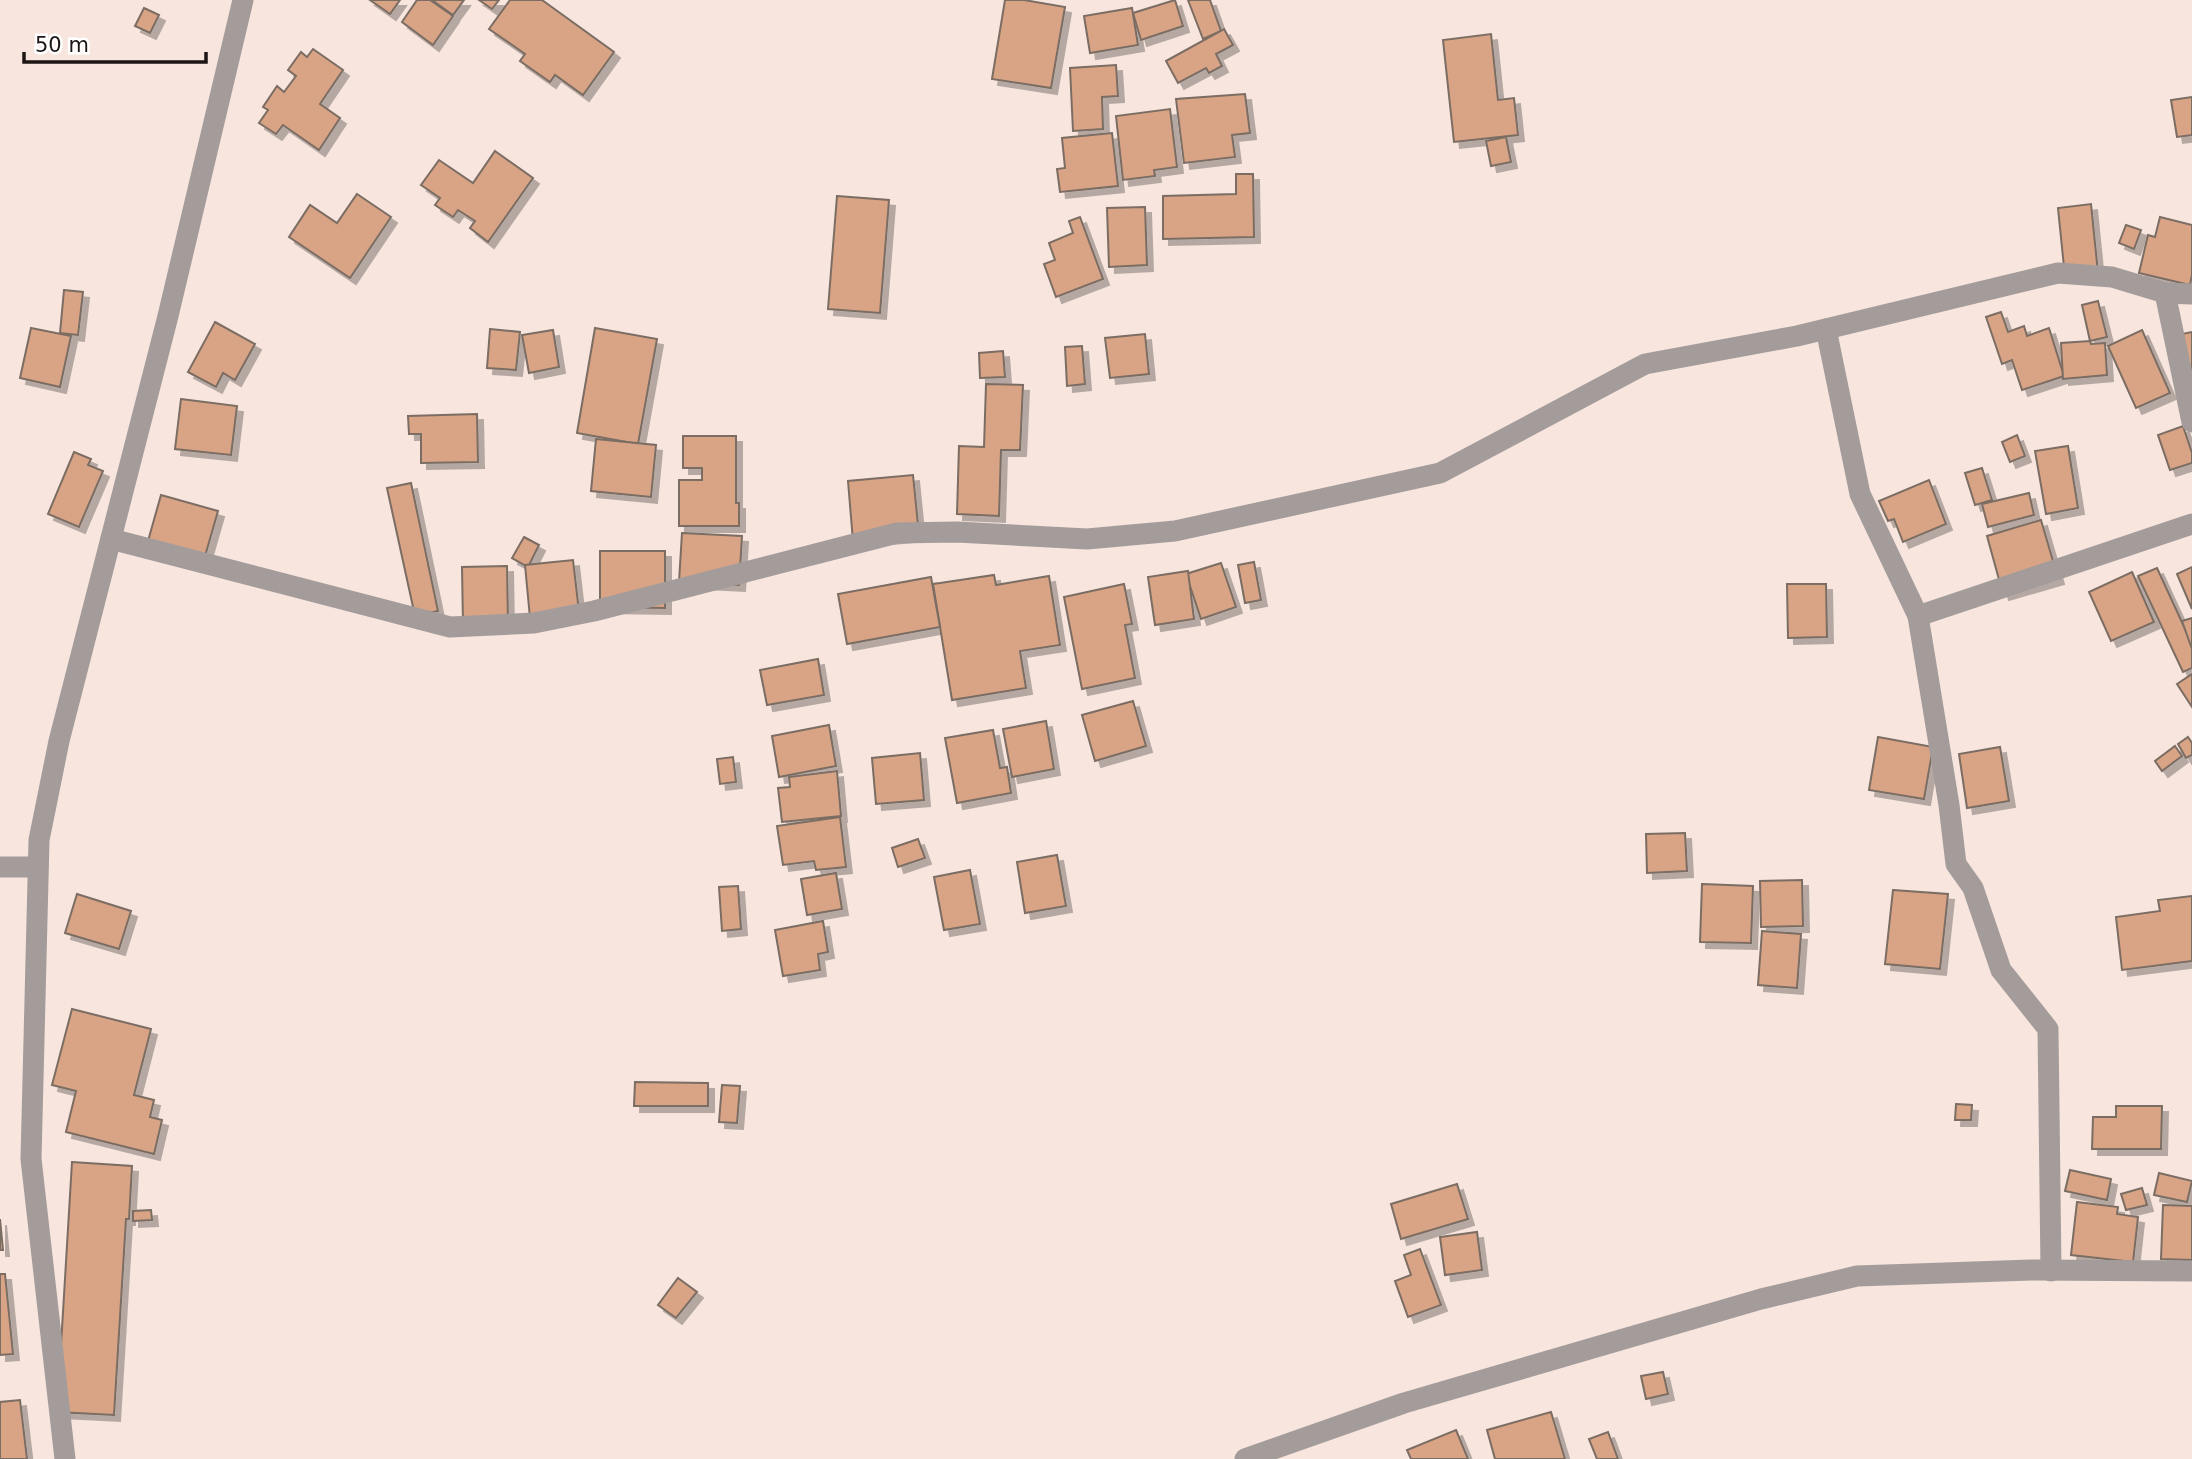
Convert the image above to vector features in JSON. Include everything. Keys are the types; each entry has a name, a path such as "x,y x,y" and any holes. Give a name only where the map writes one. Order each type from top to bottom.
{"street":[{"path":"65,1459 32,1159 38,840 59,741 168,316 243,0"},
{"path":"111,539 450,627 534,623 606,608 897,533 957,532 1087,539 1175,531 1440,473 1645,364 1826,329 2058,273 2112,277 2165,293 2192,294"},
{"path":"2165,293 2192,422"},
{"path":"1826,329 1860,494 1918,616 1956,864 1973,888 2001,970 2048,1029 2051,1271"},
{"path":"1918,616 2192,524"},
{"path":"0,867 38,867"},
{"path":"1245,1459 1404,1403 1761,1299 1857,1276 2051,1271 2192,1271"}],"building":[{"path":"370,0 400,0 390,14"},
{"path":"417,0 430,0 453,16 433,45 402,22"},
{"path":"432,0 464,0 453,15"},
{"path":"479,0 499,0 492,9"},
{"path":"510,0 542,0 614,52 583,95 555,75 550,82 520,61 525,54 489,29"},
{"path":"1005,0 1024,0 1065,7 1051,88 992,79"},
{"path":"1175,0 1183,26 1141,40 1133,13"},
{"path":"1188,0 1210,0 1221,31 1203,39"},
{"path":"144,8 159,15 150,33 135,26"},
{"path":"1132,8 1138,45 1090,53 1084,16"},
{"path":"1224,29 1233,45 1216,54 1222,66 1209,73 1206,68 1178,83 1166,61"},
{"path":"1491,34 1498,100 1514,98 1518,135 1454,142 1443,40"},
{"path":"313,49 343,70 320,104 340,118 319,150 283,125 276,134 259,123 268,110 263,107 277,86 284,92 296,76 288,70 301,52 307,57"},
{"path":"1116,65 1118,96 1102,97 1103,129 1073,131 1070,68"},
{"path":"1245,94 1250,133 1232,135 1235,157 1184,163 1176,99"},
{"path":"2192,97 2192,135 2177,137 2171,100"},
{"path":"1170,109 1177,167 1154,170 1155,176 1123,180 1116,116"},
{"path":"1112,133 1118,186 1060,192 1057,169 1065,168 1062,138"},
{"path":"1506,137 1511,162 1491,166 1486,141"},
{"path":"495,151 533,178 488,242 470,228 475,221 458,210 453,217 435,205 440,198 421,185 439,160 473,183"},
{"path":"1236,174 1253,174 1254,237 1163,239 1163,196 1236,194"},
{"path":"357,194 391,217 350,278 289,237 310,205 337,223"},
{"path":"837,196 889,200 880,313 828,309"},
{"path":"2091,204 2098,273 2065,277 2058,208"},
{"path":"1145,207 1147,265 1109,267 1107,208"},
{"path":"1080,217 1103,279 1056,297 1044,264 1055,260 1049,243 1073,233 1069,221"},
{"path":"2160,217 2192,225 2190,285 2139,273 2148,235 2155,237"},
{"path":"2126,225 2141,230 2134,249 2119,243"},
{"path":"64,290 83,292 78,335 60,333"},
{"path":"2098,301 2107,337 2090,341 2082,305"},
{"path":"2001,312 2008,332 2024,326 2027,336 2049,328 2064,376 2022,390 2012,360 2002,364 1986,317"},
{"path":"215,322 255,344 235,380 223,373 216,387 188,372"},
{"path":"31,328 71,336 60,387 20,378"},
{"path":"595,328 657,339 638,444 577,433"},
{"path":"490,329 520,332 516,370 487,368"},
{"path":"553,330 559,367 529,373 522,335"},
{"path":"2142,330 2170,393 2136,408 2108,346"},
{"path":"2192,332 2192,389 2182,334"},
{"path":"1145,334 1149,374 1110,378 1105,338"},
{"path":"2090,341 2091,344 2105,343 2107,375 2063,379 2061,343"},
{"path":"1082,346 1085,384 1067,386 1065,347"},
{"path":"1003,351 1005,377 980,378 979,353"},
{"path":"986,384 1023,385 1020,450 1001,450 999,516 957,514 959,446 984,447"},
{"path":"181,399 237,406 231,455 175,449"},
{"path":"477,414 478,462 421,463 421,434 409,434 408,416"},
{"path":"2183,426 2192,453 2192,463 2170,470 2158,435"},
{"path":"2017,435 2025,456 2010,462 2002,442"},
{"path":"683,436 736,436 736,503 739,503 739,526 679,526 679,480 702,480 702,468 683,468"},
{"path":"596,439 656,445 651,497 591,491"},
{"path":"2068,446 2078,508 2046,514 2035,451"},
{"path":"74,452 91,459 88,465 103,471 79,527 48,514"},
{"path":"1982,468 1992,500 1975,505 1965,473"},
{"path":"913,475 919,535 853,541 848,481"},
{"path":"1929,480 1946,524 1903,542 1894,519 1888,521 1879,501"},
{"path":"411,483 438,611 415,616 387,488"},
{"path":"2029,493 2034,515 1988,527 1982,504"},
{"path":"161,495 218,511 203,563 146,548"},
{"path":"2041,520 2058,578 2003,594 1987,536"},
{"path":"682,533 742,536 739,585 679,582"},
{"path":"524,537 539,545 528,567 512,558"},
{"path":"600,551 665,551 665,608 600,607"},
{"path":"573,560 579,612 530,618 525,565"},
{"path":"1254,562 1261,600 1245,603 1238,565"},
{"path":"1221,563 1236,607 1201,619 1186,574"},
{"path":"507,566 508,624 463,625 462,567"},
{"path":"2192,567 2192,609 2177,574"},
{"path":"2157,568 2192,644 2192,668 2183,672 2138,576"},
{"path":"1188,571 1194,619 1155,625 1148,577"},
{"path":"2132,572 2154,622 2111,641 2089,592"},
{"path":"994,575 996,585 1049,576 1060,645 1020,651 1026,688 952,700 933,584"},
{"path":"931,577 940,627 847,644 838,594"},
{"path":"1124,584 1132,624 1125,625 1135,678 1082,689 1064,597"},
{"path":"1787,584 1826,584 1827,637 1788,638"},
{"path":"2192,618 2192,649 2182,621"},
{"path":"818,659 824,695 767,705 760,670"},
{"path":"2192,674 2192,707 2177,684"},
{"path":"1133,701 1146,746 1095,761 1082,715"},
{"path":"1046,721 1054,769 1012,777 1003,729"},
{"path":"829,725 836,766 779,777 772,736"},
{"path":"993,730 1000,768 1007,767 1011,793 957,803 945,738"},
{"path":"1878,737 1933,747 1924,799 1869,790"},
{"path":"2188,737 2192,743 2192,755 2186,758 2178,744"},
{"path":"2175,746 2182,756 2162,771 2155,761"},
{"path":"2000,747 2009,801 1967,808 1959,754"},
{"path":"920,753 924,800 876,804 872,758"},
{"path":"733,757 736,782 720,784 717,759"},
{"path":"837,771 841,816 782,822 778,788 790,787 789,777"},
{"path":"840,817 846,867 816,870 814,861 783,865 777,826"},
{"path":"1685,833 1687,871 1647,873 1646,834"},
{"path":"918,839 925,858 898,867 892,848"},
{"path":"1057,855 1066,906 1025,913 1017,862"},
{"path":"970,870 980,924 944,930 934,877"},
{"path":"836,873 842,909 807,915 801,879"},
{"path":"1802,880 1803,926 1761,927 1760,881"},
{"path":"1702,884 1753,886 1751,943 1700,942"},
{"path":"738,886 741,929 722,931 719,887"},
{"path":"1893,890 1948,894 1940,969 1885,964"},
{"path":"77,894 131,911 119,949 65,933"},
{"path":"2192,896 2192,961 2122,970 2116,917 2160,911 2158,900"},
{"path":"823,921 828,952 818,954 820,970 783,976 775,930"},
{"path":"1762,931 1801,934 1797,988 1758,985"},
{"path":"72,1009 151,1029 134,1095 154,1100 150,1117 162,1120 154,1154 66,1132 76,1091 52,1085"},
{"path":"635,1082 708,1083 708,1106 634,1106"},
{"path":"722,1085 740,1086 737,1123 719,1122"},
{"path":"1956,1104 1972,1105 1971,1120 1955,1120"},
{"path":"2116,1106 2162,1106 2161,1149 2092,1149 2093,1117 2116,1117"},
{"path":"72,1162 132,1166 129,1219 126,1219 114,1415 57,1412"},
{"path":"2070,1170 2111,1179 2107,1200 2065,1191"},
{"path":"2159,1173 2192,1181 2187,1202 2154,1195"},
{"path":"1457,1184 1468,1219 1401,1239 1391,1204"},
{"path":"2142,1188 2147,1205 2126,1210 2121,1194"},
{"path":"2077,1202 2118,1207 2117,1214 2138,1217 2133,1262 2071,1255"},
{"path":"2163,1205 2192,1206 2192,1260 2161,1259"},
{"path":"151,1210 152,1220 133,1221 133,1211"},
{"path":"0,1219 3,1250 0,1250"},
{"path":"1477,1232 1482,1270 1445,1275 1440,1237"},
{"path":"1420,1249 1441,1305 1408,1317 1395,1281 1411,1275 1404,1255"},
{"path":"0,1274 5,1274 13,1354 0,1355"},
{"path":"678,1278 697,1292 676,1318 658,1305"},
{"path":"1663,1372 1668,1394 1646,1399 1641,1376"},
{"path":"20,1400 27,1459 0,1459 0,1402"},
{"path":"1551,1412 1565,1459 1495,1459 1487,1430"},
{"path":"1456,1430 1468,1459 1411,1459 1407,1450"},
{"path":"1608,1432 1618,1459 1597,1459 1589,1439"}]}
